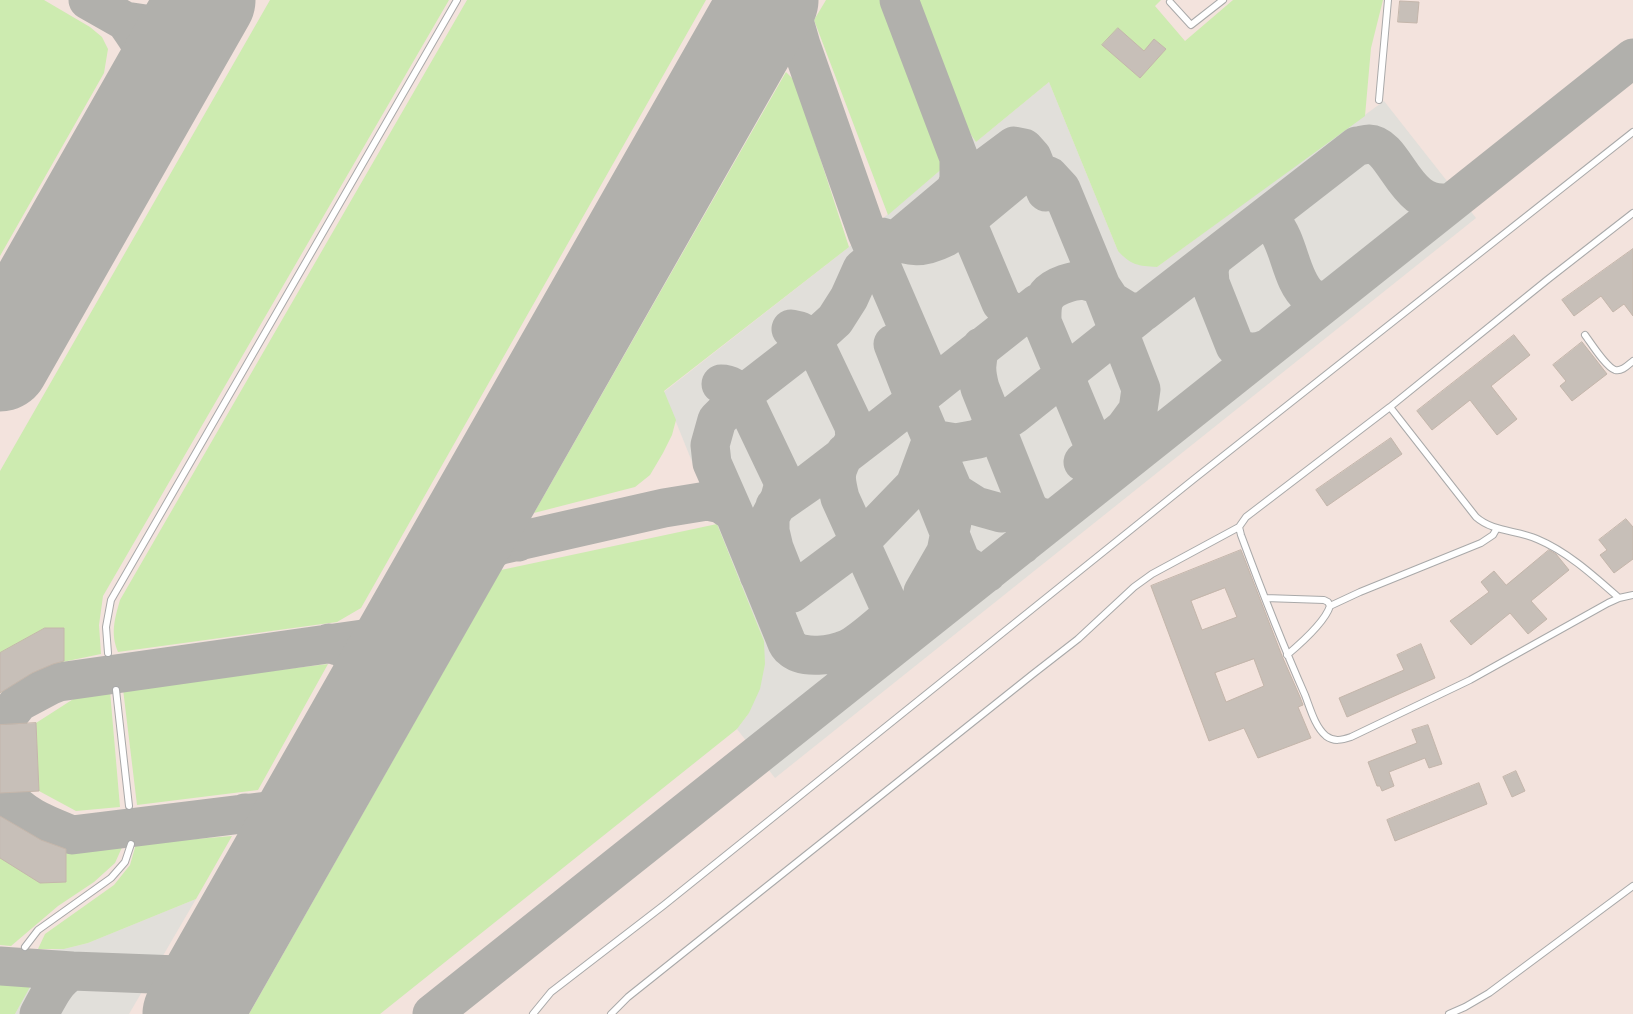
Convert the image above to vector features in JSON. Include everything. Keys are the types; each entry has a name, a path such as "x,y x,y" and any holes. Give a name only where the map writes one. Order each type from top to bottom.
{"lane":[{"path":"108,653 106,627 111,600 457,0"},
{"path":"1170,2 1191,25 1223,0"},
{"path":"1379,100 1388,0"},
{"path":"533,1014 551,992 585,964 664,905 1186,485 1633,132"},
{"path":"611,1014 644,985 1078,639 1134,587 1152,574 1239,527 1246,516 1390,407 1633,213"},
{"path":"1585,335 1608,366 1615,370 1621,370 1633,361"},
{"path":"1390,407 1476,517 1483,523 1522,533 1552,546 1619,598"},
{"path":"1239,527 1287,655 1317,724 1324,735 1332,740 1351,737 1470,680 1619,598 1633,595"},
{"path":"1287,655 1306,638 1325,616 1330,606 1360,592 1481,544 1493,535 1497,528"},
{"path":"1265,598 1324,600 1330,606"},
{"path":"116,690 129,806"},
{"path":"25,948 38,930 111,878 125,862 131,844"},
{"path":"1449,1014 1488,993 1632,889"}],"shaded area":[{"path":"0,0 1633,0 1633,1014 0,1014"},
{"path":"1049,82 1118,251 1157,267 1384,101 1476,218 775,778 737,729 749,713 764,641 664,392 849,247 944,167 934,134 963,123 976,142"},
{"path":"196,899 129,1014 15,1014 49,950 64,949 88,943"}],"green space":[{"path":"0,0 44,0 90,27 102,37 108,49 104,73 0,256"},
{"path":"270,0 449,0 103,596 99,625 101,654 53,664 32,673 0,693 0,471"},
{"path":"467,0 706,0 361,608 337,622 118,652 114,632 120,600"},
{"path":"826,0 883,0 934,134 944,167 888,215 814,20"},
{"path":"915,0 1161,0 1155,6 1185,41 1233,0 1383,0 1371,48 1365,116 1157,267 1135,264 1118,251 1049,82 976,142 963,123"},
{"path":"786,72 795,81 849,247 664,391 676,420 672,435 650,475 635,487 534,513"},
{"path":"717,524 764,641 765,664 760,689 749,713 737,729 380,1014 249,1014 501,570"},
{"path":"328,664 258,790 137,805 123,689"},
{"path":"110,691 120,807 76,811 39,791 36,723 78,696"},
{"path":"0,816 41,840 66,849 123,845 115,863 94,882 58,906 11,946 0,945"},
{"path":"232,836 196,899 88,943 64,949 38,949 45,934 114,885 130,865 136,844"},
{"path":"0,984 30,987 15,1014 0,1014"}],"building":[{"path":"1400,1 1419,2 1417,23 1398,22"},
{"path":"1118,28 1144,51 1154,39 1166,49 1140,78 1102,45"},
{"path":"1633,249 1633,316 1624,304 1613,312 1601,296 1574,316 1562,300"},
{"path":"1514,335 1530,355 1491,386 1517,419 1497,435 1470,400 1432,430 1417,411"},
{"path":"1582,342 1607,374 1572,401 1560,386 1566,381 1553,365"},
{"path":"1391,438 1402,454 1327,506 1316,490"},
{"path":"1626,519 1633,527 1633,559 1614,573 1600,555 1607,550 1599,540"},
{"path":"1241,550 1303,705 1298,707 1311,738 1258,758 1244,728 1209,741 1151,586","holes":["1225,588 1237,617 1202,630 1191,601","1254,659 1264,686 1226,702 1215,673"]},
{"path":"1549,550 1556,554 1569,570 1531,601 1547,619 1528,634 1510,613 1471,645 1450,621 1489,592 1481,582 1494,571 1506,585"},
{"path":"45,628 64,628 64,661 32,673 0,693 0,653"},
{"path":"1421,644 1435,678 1347,717 1339,698 1404,670 1397,655"},
{"path":"36,723 39,791 0,793 0,725"},
{"path":"1428,725 1442,764 1429,768 1425,758 1389,772 1394,786 1382,791 1380,786 1377,786 1368,762 1417,743 1412,730"},
{"path":"1516,771 1525,791 1512,797 1503,777"},
{"path":"1479,783 1487,804 1395,841 1387,820"},
{"path":"0,816 41,840 66,849 66,882 40,883 0,858"}],"taxiway":[{"path":"88,0 125,21 152,25 172,24 190,17 206,1"},
{"path":"788,0 801,45 867,233 926,370 946,375"},
{"path":"899,0 959,158 959,180 955,191"},
{"path":"125,21 139,41 147,58 150,77 149,101"},
{"path":"745,44 755,34 769,29 781,31 801,45"},
{"path":"432,1014 1633,58"},
{"path":"882,237 914,246 921,246 946,237 1022,174 1037,172 1049,176 1061,189 1101,286 1111,301 1129,312 1143,312 1357,146 1369,144 1379,147 1412,189 1423,198 1436,203 1452,202"},
{"path":"1026,313 1010,312 1001,303 963,213 961,199 963,184 1014,146 1024,148 1032,157 1046,192"},
{"path":"888,618 857,643 841,651 810,655 796,652 790,647 712,463 710,445 717,420 742,395 813,340 835,320 849,298 862,269 963,184"},
{"path":"1261,221 1272,222 1278,230 1303,289 1310,297 1320,302 1328,299"},
{"path":"1212,259 1209,270 1210,283 1235,346 1250,352 1266,349"},
{"path":"1083,462 1124,429 1138,410 1141,389 1101,286 1081,281 1060,286 1047,295 1043,305 1042,322 1096,451 1100,454 1104,457 1111,460 1129,459"},
{"path":"775,506 885,424 1038,303"},
{"path":"759,575 770,588 778,592 792,593 859,543 915,485 932,439 956,443 978,439 1015,414 1138,316"},
{"path":"791,329 800,331 813,340 854,426 855,439 849,450"},
{"path":"893,344 954,492 976,506 1001,513 1028,508 1028,527 1022,545"},
{"path":"981,347 977,368 980,388 1028,508 1036,516 1050,519"},
{"path":"721,384 733,387 742,395 784,483 780,498 770,517 770,531 774,548 787,581"},
{"path":"845,453 836,475 840,498 893,615 903,623 916,628"},
{"path":"504,466 493,487 488,510 489,518 494,530 499,535 518,542"},
{"path":"923,467 961,562 978,573 987,573"},
{"path":"323,781 306,799 275,810 72,835 27,814 11,801 5,793 8,716 19,702 59,682 377,637 394,630 410,619 427,601 448,572 472,557 501,545 664,508 707,501 721,504 734,513"},
{"path":"923,592 946,552 952,522"},
{"path":"329,643 349,652 363,667 370,685 369,698 364,710"},
{"path":"245,813 261,814 271,822 280,835 281,846 271,874"},
{"path":"39,1014 56,984 72,971 178,975 212,964 226,953"},
{"path":"0,966 72,971"},
{"path":"197,1014 202,995"}],"runway":[{"path":"0,362 206,0"},
{"path":"192,1014 769,0"}]}
